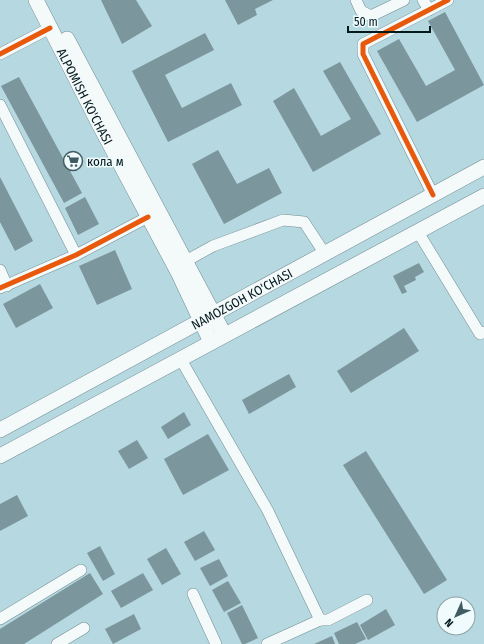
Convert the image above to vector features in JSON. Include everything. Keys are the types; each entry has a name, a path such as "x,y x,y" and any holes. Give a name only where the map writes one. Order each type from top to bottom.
{"main road":[{"name":"ALPOMISH KO'CHASI","path":"36,0 148,217 179,274 206,318 211,342"},
{"path":"46,0 184,262 206,318 224,334"},
{"name":"NAMOZGOH KO'CHASI","path":"0,430 484,167"},
{"name":"NAMOZGOH KO'CHASI","path":"0,456 224,334 484,196"}],"street":[{"path":"356,0 361,11 371,16 404,0"},
{"path":"423,0 429,10"},
{"path":"433,195 363,54 363,44 448,0"},
{"path":"0,54 50,28"},
{"path":"0,105 76,255"},
{"path":"0,270 4,287 76,255 148,217"},
{"path":"184,262 213,246 283,220 304,222 325,254"},
{"path":"418,232 480,334 484,332"},
{"path":"180,358 268,511 320,620"},
{"path":"0,619 81,570"},
{"path":"193,594 216,644"},
{"path":"268,644 320,620 328,620 367,600"},
{"path":"57,644 84,628"}],"building":[{"path":"101,0 136,0 152,26 122,44"},
{"path":"225,0 273,0 255,9 257,15 238,25"},
{"path":"445,12 484,85 417,122 377,51 399,39 426,86 455,70 428,21"},
{"path":"205,33 214,50 165,75 182,108 231,83 242,105 168,142 132,71"},
{"path":"340,62 381,134 313,172 273,101 294,88 321,136 351,119 323,71"},
{"path":"19,77 82,193 64,203 1,86"},
{"path":"218,150 237,184 269,168 282,193 224,224 192,164"},
{"path":"0,177 33,241 15,251 0,222"},
{"path":"85,197 99,224 78,235 65,208"},
{"path":"115,250 132,289 97,305 79,266"},
{"path":"419,263 424,272 415,277 416,280 404,286 407,292 402,294 393,276"},
{"path":"40,284 53,308 16,328 3,304"},
{"path":"404,328 419,351 351,393 337,371"},
{"path":"289,374 296,387 249,414 242,400"},
{"path":"184,412 191,425 168,439 161,427"},
{"path":"208,434 229,470 183,495 164,459"},
{"path":"137,440 148,458 129,469 118,451"},
{"path":"366,451 447,580 424,594 343,465"},
{"path":"17,495 28,516 0,531 0,504"},
{"path":"204,531 215,550 195,561 184,542"},
{"path":"100,546 115,574 103,581 87,553"},
{"path":"166,548 181,574 162,585 147,559"},
{"path":"219,559 228,576 210,586 200,568"},
{"path":"90,573 103,594 24,644 0,644 0,629"},
{"path":"143,573 153,590 121,608 111,591"},
{"path":"228,581 241,603 224,612 212,590"},
{"path":"242,605 258,638 245,644 242,644 227,613"},
{"path":"386,609 395,625 368,640 360,625"},
{"path":"134,614 141,629 113,644 105,629"},
{"path":"357,622 366,639 355,644 339,644 334,633"},
{"path":"332,636 335,644 314,644"}],"cycle path":[{"path":"433,195 363,54 363,44 448,0"},
{"path":"0,54 50,28"},
{"path":"0,288 76,255 148,217"}],"place":[{"name":"кола м","path":"73,161"}]}
